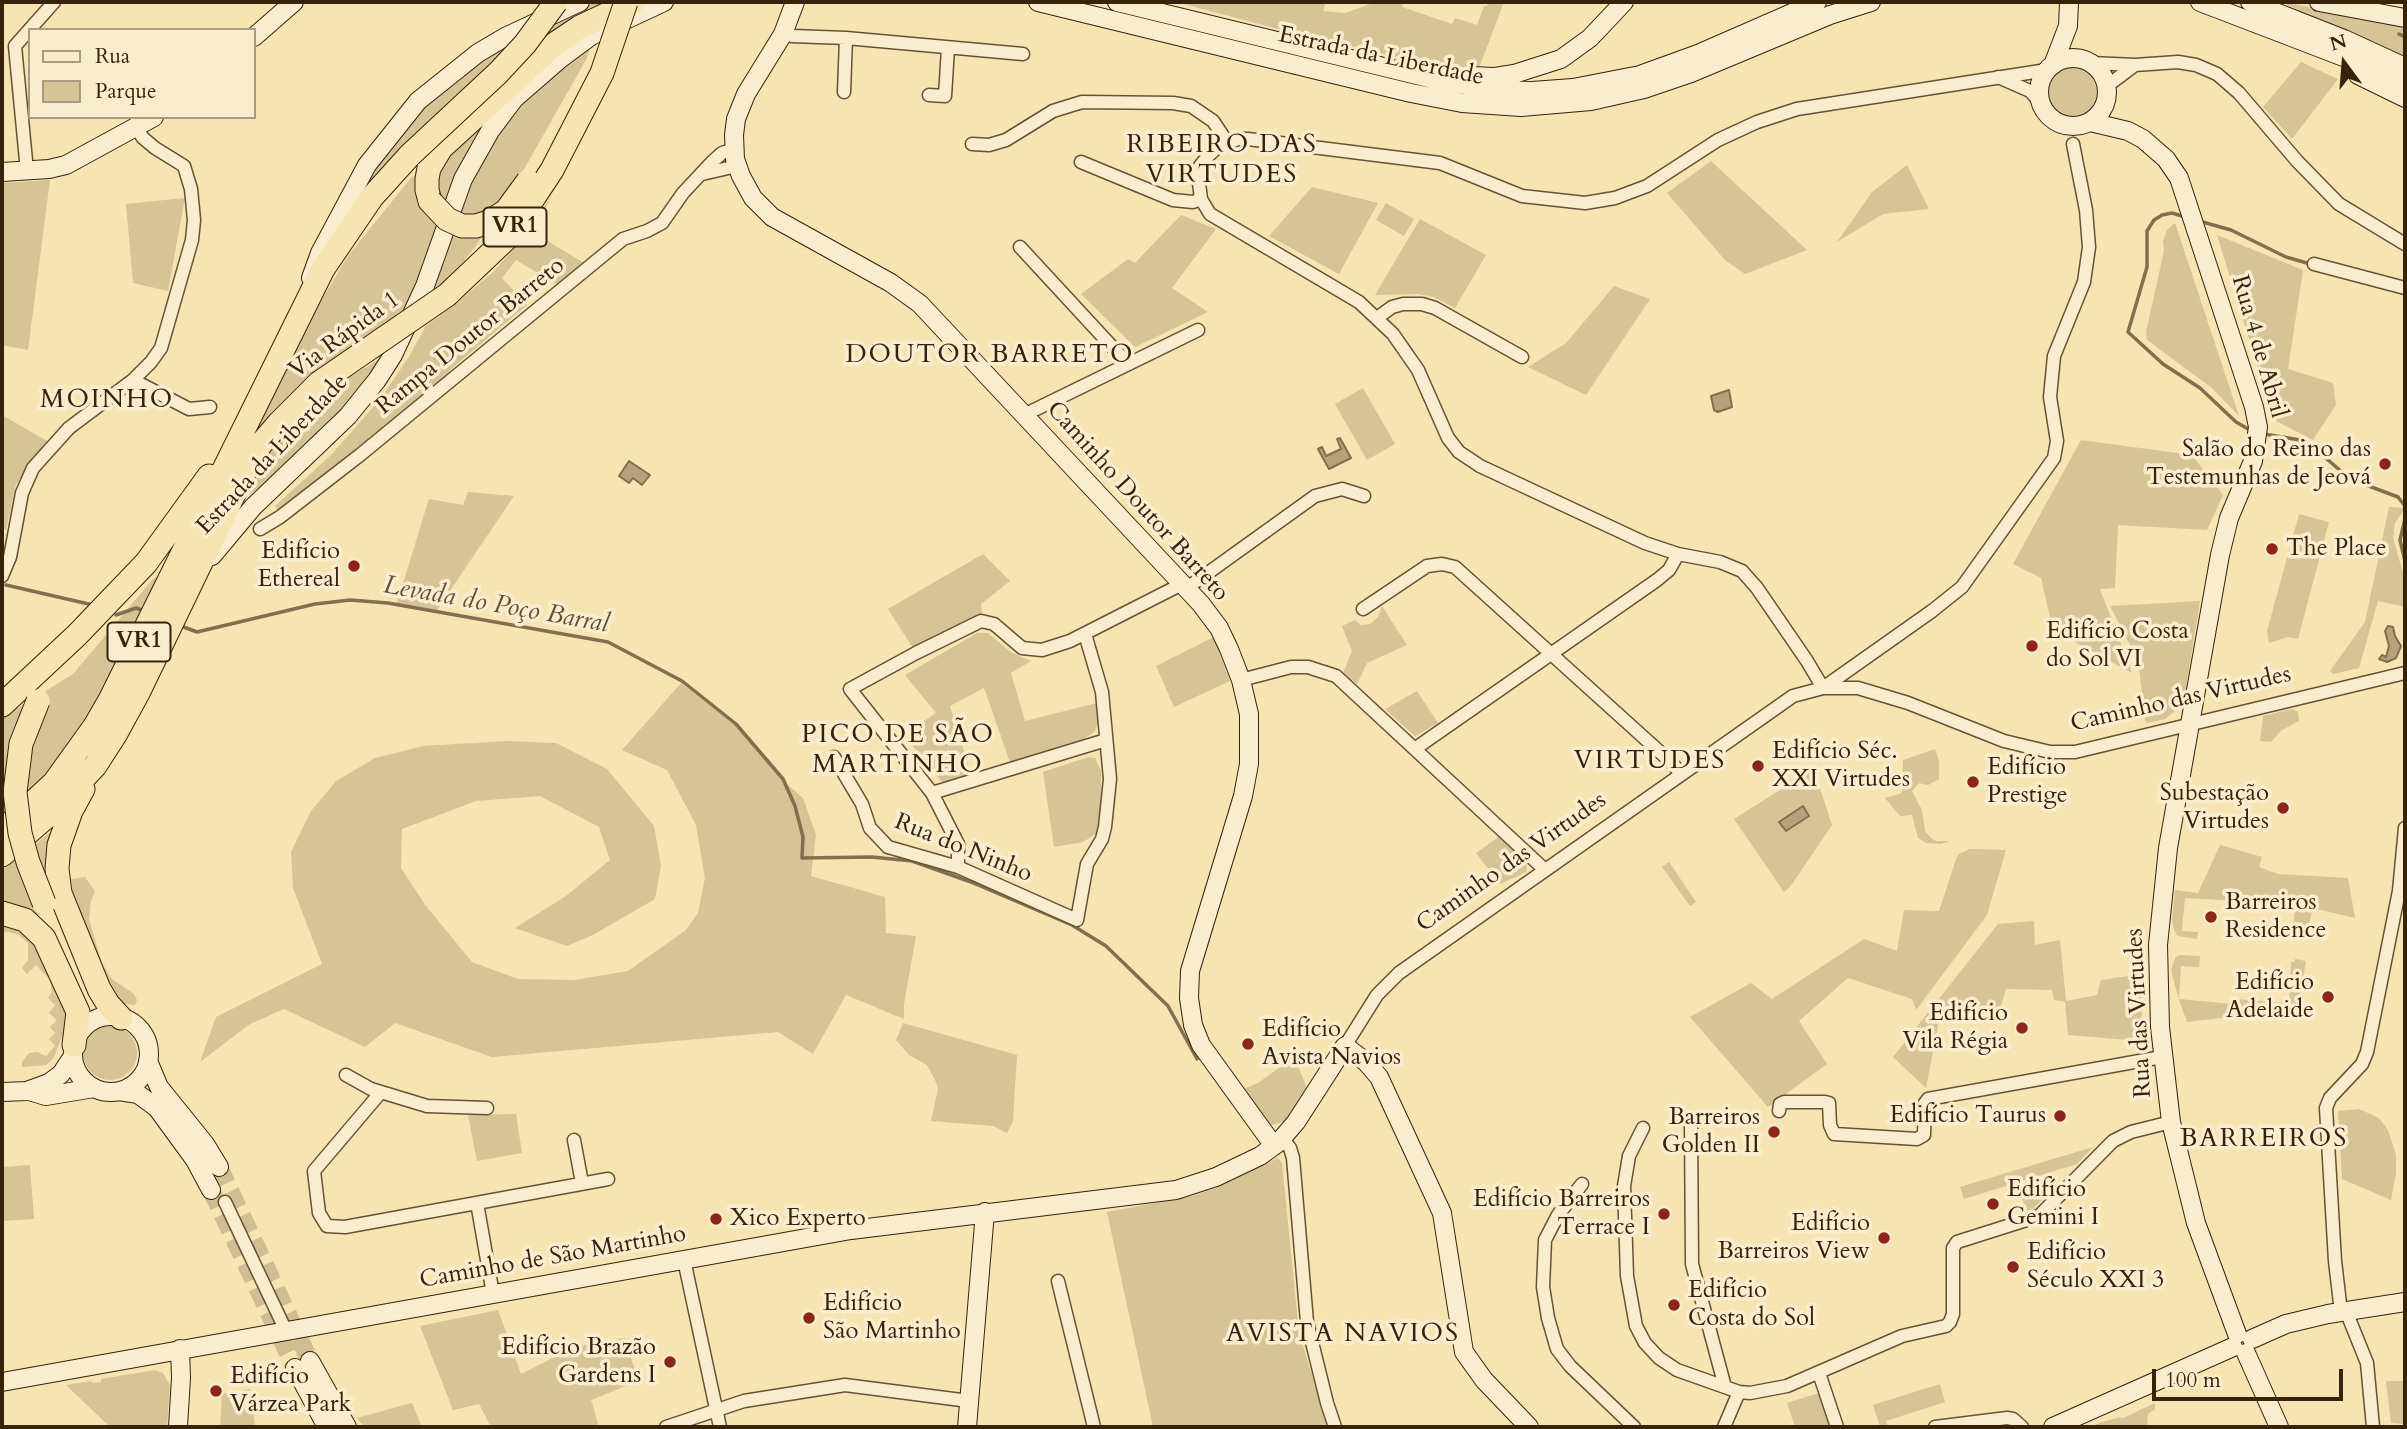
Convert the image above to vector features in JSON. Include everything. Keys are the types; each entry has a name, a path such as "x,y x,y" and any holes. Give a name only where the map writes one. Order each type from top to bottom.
{"highway":[{"name":"Via Rápida 1","path":"2,831 54,783 94,726 116,688 301,308 323,269 372,197 410,155 498,73 525,44 556,2"},
{"path":"613,2 609,19 591,66 545,155 514,202 489,222 469,226 447,219 434,208 427,190 429,168 441,148 556,43 580,27 633,2"},
{"name":"Via Rápida 1","path":"2,855 45,818 95,766 116,735 233,494 260,446 319,383 447,295 507,238 552,170 602,73 626,2"},
{"path":"2,705 77,635 146,563 242,431"},
{"path":"77,635 38,701 21,744 15,792 20,833 28,862 88,997 89,1016 77,1043"},
{"path":"95,766 62,833 58,881 68,917 99,989 121,1018"},
{"path":"2,912 25,920 44,938 78,1012 77,1043"}],"main road":[{"path":"256,35 294,2"},
{"path":"301,308 320,253 367,165 418,101 478,53 505,37 580,2"},
{"name":"Estrada da Liberdade","path":"188,591 233,529 348,416 377,380 393,355 425,286 463,179 490,131 514,99 591,36 664,2"},
{"path":"736,158 734,135 740,106 783,34 795,2"},
{"name":"Estrada da Liberdade","path":"1038,2 1411,93 1462,103 1521,107 1591,101 1643,90 1692,73 1830,15 1871,2"},
{"name":"Estrada da Liberdade","path":"1117,2 1411,74 1499,90 1573,88 1604,83 1670,65 1817,2"},
{"path":"1411,74 1495,77 1544,65 1577,49 1609,20 1624,2"},
{"path":"2050,67 2065,59 2085,61 2100,71 2106,95 2102,111 2090,122 2077,127 2057,123 2046,114 2040,102 2040,82 2050,67 2068,26 2069,2"},
{"path":"2200,2 2315,47 2343,69 2403,95"},
{"path":"2250,2 2344,39 2405,67"},
{"path":"2319,2 2405,18"},
{"path":"2068,26 2085,61"},
{"name":"Rua 4 de Abril","path":"2106,95 2135,135 2166,159 2183,188 2254,407 2258,437 2253,461 2236,497 2223,540 2191,723"},
{"path":"2,172 66,165 150,119"},
{"name":"Rua 4 de Abril","path":"2090,122 2135,135"},
{"name":"Caminho Doutor Barreto","path":"736,158 753,198 772,217 908,294 936,320 1184,586 1219,628 1241,680 1250,727 1251,750 1247,779 1190,971 1189,998 1193,1025 1201,1045 1278,1143"},
{"name":"Rua das Virtudes","path":"2191,723 2161,896 2158,966 2162,1057 2171,1122 2196,1223 2242,1343 2279,1427"},
{"path":"27,1091 49,1083 61,1074 90,1022 105,1017 121,1018 132,1023 142,1033 147,1042 148,1061 159,1087 205,1144 219,1167"},
{"path":"77,1043 80,1077 94,1088 106,1092 138,1094 157,1108 218,1196"},
{"path":"1345,1046 1366,1062 1379,1077 1442,1213 1464,1352 1484,1380 1529,1427"},
{"name":"Caminho das Virtudes","path":"1278,1143 1296,1122 1345,1046"},
{"path":"119,1091 138,1080 148,1061"},
{"path":"2,1092 27,1091 46,1096 94,1088"},
{"name":"Caminho de São Martinho","path":"2,1382 851,1230 1176,1190 1216,1177 1278,1143"},
{"path":"967,1427 985,1212"},
{"path":"2053,1427 2286,1324 2343,1312 2405,1306"},
{"path":"177,1427 181,1378 180,1349"},
{"path":"327,1427 302,1365 347,1427"}],"street":[{"path":"31,28 54,2"},
{"path":"27,171 15,46 28,31"},
{"path":"783,34 1023,54"},
{"path":"844,92 846,38"},
{"path":"929,95 945,96 948,48"},
{"path":"2085,61 2135,65 2184,63 2196,65 2220,76 2239,93 2297,161 2339,204 2405,244"},
{"path":"2106,95 2135,65"},
{"path":"2050,67 1797,109 1757,122 1718,140 1647,186 1615,198 1585,203 1522,196 1440,163 1426,160 1248,139 1227,142 1208,156 1200,166 1198,185 1201,199 1210,215 1359,302 1393,334 1418,370 1448,439 1459,452 1480,466 1645,543 1678,554 1736,567 1747,575 1823,688 1962,587 2054,457 2057,441 2050,397 2054,356 2084,282 2089,247 2086,210 2073,144"},
{"path":"1997,77 2030,91 2040,102"},
{"path":"972,144 989,145 1006,140 1052,110 1083,102 1173,103 1191,106 1213,121 1227,142"},
{"path":"2,576 10,556 22,493 33,468 69,428 133,380 161,348 194,230 187,170 143,138 136,127"},
{"name":"Rampa Doutor Barreto","path":"260,529 360,456 623,239 662,223 683,193 722,153 736,158"},
{"path":"1081,162 1173,200 1193,202 1201,199"},
{"path":"1020,247 1128,364"},
{"path":"2314,264 2405,288"},
{"path":"1377,318 1392,307 1422,304 1522,357"},
{"path":"1024,415 1198,330"},
{"path":"133,380 189,409 210,408"},
{"path":"958,867 957,844 932,793 849,690 981,621 991,622 1022,648 1035,651 1070,641 1184,586 1315,496 1342,489 1364,496"},
{"path":"1416,748 1550,652 1657,580 1669,570 1678,554"},
{"path":"1363,609 1427,566 1442,564 1455,567 1681,774"},
{"path":"932,793 1106,740 1100,682 1085,634"},
{"path":"1241,680 1291,667 1308,667 1336,676 1545,870"},
{"name":"Caminho das Virtudes","path":"1345,1046 1377,995 1391,980 1793,696 1823,688 1858,688 1908,703 2004,741 2050,752 2076,752 2405,673"},
{"name":"Rua do Ninho","path":"834,757 862,804 870,828 888,847 958,867 1077,920 1087,864 1102,839 1105,827 1110,779 1106,740"},
{"path":"2373,1427 2367,1363 2343,1312 2335,1261 2326,1108 2330,1098 2362,1064 2367,1052 2399,891 2405,828"},
{"path":"1779,1111 1780,1104 1784,1102 1825,1102 1829,1103 1830,1125 1835,1133 1917,1139 1924,1135 1925,1102 1928,1099 2162,1057"},
{"path":"346,1075 381,1092 426,1105 487,1108"},
{"path":"381,1092 314,1171 317,1202 323,1222 327,1226 339,1228 608,1179"},
{"path":"1691,1122 1692,1264 1725,1387"},
{"path":"1643,1128 1629,1156 1624,1186 1627,1276 1636,1326 1645,1343 1659,1358 1677,1370 1739,1392 1762,1392 1819,1373 1902,1336 1948,1324 1953,1314 1953,1248 1957,1242 2039,1216 2113,1141 2131,1132 2171,1122"},
{"path":"574,1140 582,1183"},
{"path":"1278,1143 1290,1148 1293,1158 1307,1322 1335,1427"},
{"path":"1582,1184 1558,1215 1545,1240 1543,1287 1548,1318 1557,1349 1570,1366 1634,1427"},
{"path":"218,1196 286,1331"},
{"path":"477,1203 493,1294"},
{"path":"684,1260 720,1427"},
{"path":"1058,1281 1094,1427"},
{"path":"1819,1373 1838,1427"},
{"path":"666,1427 744,1401 845,1385 970,1401"},
{"path":"1724,1427 1739,1392"},
{"path":"1935,1427 2007,1418 2013,1419 2022,1427"}],"green space":[{"path":"597,2 602,5 347,213 378,163 418,113 446,87 498,50"},
{"path":"1176,2 1326,2 1323,11 1345,13 1376,2 1403,2 1402,7 1452,24 1455,18 1477,25 1484,6 1489,2 1504,2 1479,68 1411,60"},
{"path":"2287,5 2405,24 2405,57"},
{"path":"592,41 587,58 510,194 476,246 450,278 334,358 259,432 256,429 302,333 348,256 410,179 519,89"},
{"path":"2301,62 2338,79 2292,139 2263,107"},
{"path":"2073,66 2083,68 2091,74 2097,82 2097,102 2091,110 2083,116 2073,118 2063,116 2055,110 2049,102 2047,92 2049,82 2055,74 2063,68"},
{"path":"1711,161 1807,250 1745,274 1725,260 1667,193"},
{"path":"1907,165 1929,209 1883,214 1837,242 1872,192"},
{"path":"50,180 28,350 2,345 2,183"},
{"path":"1312,187 1378,203 1339,274 1269,236"},
{"path":"552,195 534,233 584,263 558,285 516,260 502,278 527,305 452,368 436,388 280,512 275,506 332,454 381,398 426,326 494,271 523,238"},
{"path":"185,198 168,291 133,283 126,204"},
{"path":"1386,203 1414,219 1404,236 1376,220"},
{"path":"1181,215 1216,229 1172,288 1208,312 1135,347 1081,294 1128,259 1135,263"},
{"path":"1420,219 1486,255 1455,308 1434,297 1418,294 1375,295"},
{"path":"2175,223 2239,416 2212,388 2147,340 2146,332 2164,251 2163,241 2167,230"},
{"path":"2217,235 2303,270 2288,369 2333,383 2336,405 2313,440 2274,420"},
{"path":"1614,286 1650,299 1586,395 1528,367 1566,343"},
{"path":"385,356 347,405 270,481 239,501 269,452 311,406 343,381"},
{"path":"1363,388 1395,444 1367,460 1335,404"},
{"path":"2,415 47,441 16,484 6,530 2,528"},
{"path":"2081,440 2192,455 2223,495 2207,530 2118,525 2115,588 2100,589 2132,673 2053,630 2041,578 2013,564"},
{"path":"468,492 514,496 435,613 396,606 429,499 463,505"},
{"path":"2389,507 2405,508 2395,523 2393,538 2405,580 2405,607 2378,601 2359,668 2333,674 2330,671 2365,622"},
{"path":"2299,514 2329,522 2298,639 2288,637 2269,643 2267,631"},
{"path":"983,554 1010,581 981,604 982,613 914,650 888,609"},
{"path":"159,575 164,578 70,755 2,826 2,718 73,674"},
{"path":"2200,601 2185,694 2174,712 2165,719 2147,723 2139,668 2110,606"},
{"path":"1382,606 1407,645 1367,663 1357,684 1343,673 1352,651 1342,626 1355,620 1361,625 1370,624 1378,617"},
{"path":"977,633 988,633 1012,653 1031,661 1011,673 1025,721 1097,703 1098,722 1095,731 1084,739 1010,762 984,688 950,706 971,774 942,782 904,735 936,713 905,675"},
{"path":"1214,637 1230,681 1174,707 1156,666"},
{"path":"681,683 735,725 782,780 803,798 816,835 811,876 885,897 886,933 916,936 904,1004 904,1019 846,995 813,1054 778,1032 492,1057 395,1023 365,1047 284,1009 250,1024 200,1062 216,1017 322,964 293,888 291,852 311,811 336,781 375,758 423,746 505,741 556,743 607,769 654,826 661,866 655,899 591,936 567,946 515,928 566,896 610,860 599,827 540,796 476,801 402,829 401,868 426,906 472,962 518,979 574,980 628,971 686,930 698,913 705,878 696,825 667,770 622,750"},
{"path":"1417,691 1438,723 1415,736 1385,709"},
{"path":"2292,709 2298,712 2299,721 2282,730 2271,742 2260,741 2263,716"},
{"path":"1935,749 1939,761 1939,779 1928,785 1919,783 1912,791 1922,810 1925,831 1936,841 1950,841 1941,844 1926,843 1918,838 1912,815 1900,816 1885,798 1902,793 1903,760"},
{"path":"1089,757 1095,758 1101,771 1101,806 1097,833 1083,842 1054,847 1043,772"},
{"path":"1810,771 1815,773 1832,825 1784,892 1734,819"},
{"path":"49,833 52,835 54,907 37,916 2,906 2,871"},
{"path":"1500,836 1526,860 1527,867 1526,872 1500,884 1476,853"},
{"path":"2220,845 2262,857 2259,867 2278,874 2348,878 2355,918 2313,908 2307,933 2293,932 2295,904 2185,898 2182,931 2198,932 2197,939 2178,936 2172,919 2175,890 2198,893"},
{"path":"1970,849 2006,850 1987,915 1916,1010 1912,999 1848,978 1799,1021 1827,1064 1768,1107 1690,1017 1751,983 1772,999 1864,939 1897,951 1904,910 1939,911 1956,859 1959,854"},
{"path":"1669,862 1696,902 1690,906 1662,867"},
{"path":"85,877 95,891 89,919 102,963 112,979 134,994 137,1000 135,1005 125,1004 115,994 73,899 71,879"},
{"path":"2034,921 2035,945 2060,940 2066,1001 2097,995 2101,980 2141,974 2142,1041 2068,1035 2065,1002 2054,1000 2052,990 2006,989 1999,1012 1951,1012 1940,1015 1926,1088 1893,1057 1998,924"},
{"path":"2,922 15,926 41,947 67,1010 65,1030 53,1059 46,1065 22,1067 22,1062 29,1053 37,1052 46,1056 55,1046 49,1039 55,1033 50,1027 57,1020 49,1013 55,1005 48,998 52,992 50,980 36,965 27,974 22,968 28,960 28,943 18,934 2,931"},
{"path":"2179,955 2200,956 2199,967 2181,966 2179,999 2233,1004 2234,999 2289,1003 2291,962 2295,959 2306,961 2298,1009 2187,1022 2179,1000 2171,970 2175,958"},
{"path":"903,1023 1017,1055 1013,1121 1007,1133 993,1126 931,1121 938,1089 936,1082 927,1065 909,1055 896,1040"},
{"path":"115,1026 125,1030 133,1038 137,1053 133,1068 125,1076 105,1080 95,1076 87,1068 83,1048 87,1038 95,1030"},
{"path":"1294,1057 1307,1088 1285,1121 1272,1125 1243,1089 1258,1083"},
{"path":"2359,1109 2379,1118 2388,1130 2396,1155 2391,1200 2342,1179 2338,1111"},
{"path":"516,1114 522,1153 477,1161 468,1115"},
{"path":"2093,1147 2077,1164 1964,1199 1960,1187"},
{"path":"1278,1158 1282,1163 1299,1333 1328,1427 1153,1427 1107,1212 1192,1196 1216,1188"},
{"path":"30,1165 34,1219 2,1221 2,1167"},
{"path":"2057,1181 2030,1212 2026,1211 2020,1191"},
{"path":"498,1310 521,1374 574,1347 625,1338 638,1381 591,1400 599,1427 491,1427 479,1404 453,1410 420,1326"},
{"path":"155,1370 163,1373 170,1385 167,1427 110,1427 66,1385 101,1382 101,1379"},
{"path":"2386,1381 2405,1381 2405,1424 2391,1423"},
{"path":"1940,1384 1945,1402 1886,1421 1888,1427 1880,1427 1873,1405"},
{"path":"250,1389 255,1427 220,1427 222,1394"},
{"path":"1822,1392 1832,1427 1795,1427 1787,1403"},
{"path":"412,1403 422,1427 364,1427 357,1418"},
{"path":"2155,1403 2155,1409 2148,1414 2147,1427 2089,1427 2121,1419"}],"shaded area":[{"path":"1729,390 1732,407 1718,412 1714,410 1711,396"},
{"path":"1340,438 1351,458 1329,469 1318,449 1322,447 1326,456 1341,449 1337,439"},
{"path":"629,461 650,475 642,485 633,478 629,483 619,476"},
{"path":"2388,626 2393,627 2401,646 2396,658 2387,662 2379,659 2382,655 2386,657 2389,646 2385,631"},
{"path":"1803,806 1809,816 1786,831 1779,822"}],"waterway":[{"path":"2399,34 2405,37"},
{"path":"2185,217 2172,213 2162,215 2154,220 2147,231 2147,267 2128,332 2163,364 2200,388 2236,422 2250,430"},
{"path":"2199,221 2231,230 2286,257 2307,263"},
{"path":"2264,434 2300,440 2312,446 2350,479 2398,497 2405,506"},
{"path":"2405,519 2400,540 2405,561"},
{"name":"Levada do Poço Barral","path":"6,585 93,605"},
{"name":"Levada do Poço Barral","path":"181,626 197,632 315,604 350,600 388,603 608,642 682,681 736,724 783,779 795,806 803,837 802,858 872,857 912,861 971,882 1072,925 1106,946 1168,1006 1197,1059"},
{"name":"Levada do Poço Barral","path":"116,615 136,608 144,611"}],"tunnel":[{"path":"219,1167 310,1361"},
{"path":"211,1190 295,1368"}],"place":[{"name":"Salão do Reino das Testemunhas de Jeová","path":"2385,464"},
{"name":"The Place","path":"2272,549"},
{"name":"Edifício Ethereal","path":"354,566"},
{"name":"Edifício Costa do Sol VI","path":"2032,646"},
{"name":"Edifício Séc. XXI Virtudes","path":"1758,766"},
{"name":"Edifício Prestige","path":"1973,782"},
{"name":"Subestação Virtudes","path":"2283,808"},
{"name":"Barreiros Residence","path":"2211,917"},
{"name":"Edifício Adelaide","path":"2328,997"},
{"name":"Edifício Vila Régia","path":"2022,1028"},
{"name":"Edifício Avista Navios","path":"1248,1044"},
{"name":"Edifício Taurus","path":"2060,1116"},
{"name":"Barreiros Golden II","path":"1774,1132"},
{"name":"Edifício Gemini I","path":"1993,1204"},
{"name":"Edifício Barreiros Terrace I","path":"1664,1214"},
{"name":"Xico Experto","path":"716,1219"},
{"name":"Edifício Barreiros View","path":"1884,1238"},
{"name":"Edifício Século XXI 3","path":"2013,1267"},
{"name":"Edifício Costa do Sol","path":"1674,1305"},
{"name":"Edifício São Martinho","path":"809,1318"},
{"name":"Edifício Brazão Gardens I","path":"670,1362"},
{"name":"Edifício Várzea Park","path":"216,1391"}],"district":[{"name":"RIBEIRO DAS VIRTUDES","path":"1222,161"},
{"name":"DOUTOR BARRETO","path":"990,356"},
{"name":"MOINHO","path":"107,401"},
{"name":"PICO DE SÃO MARTINHO","path":"898,751"},
{"name":"VIRTUDES","path":"1650,762"},
{"name":"BARREIROS","path":"2264,1140"},
{"name":"AVISTA NAVIOS","path":"1343,1335"}]}
